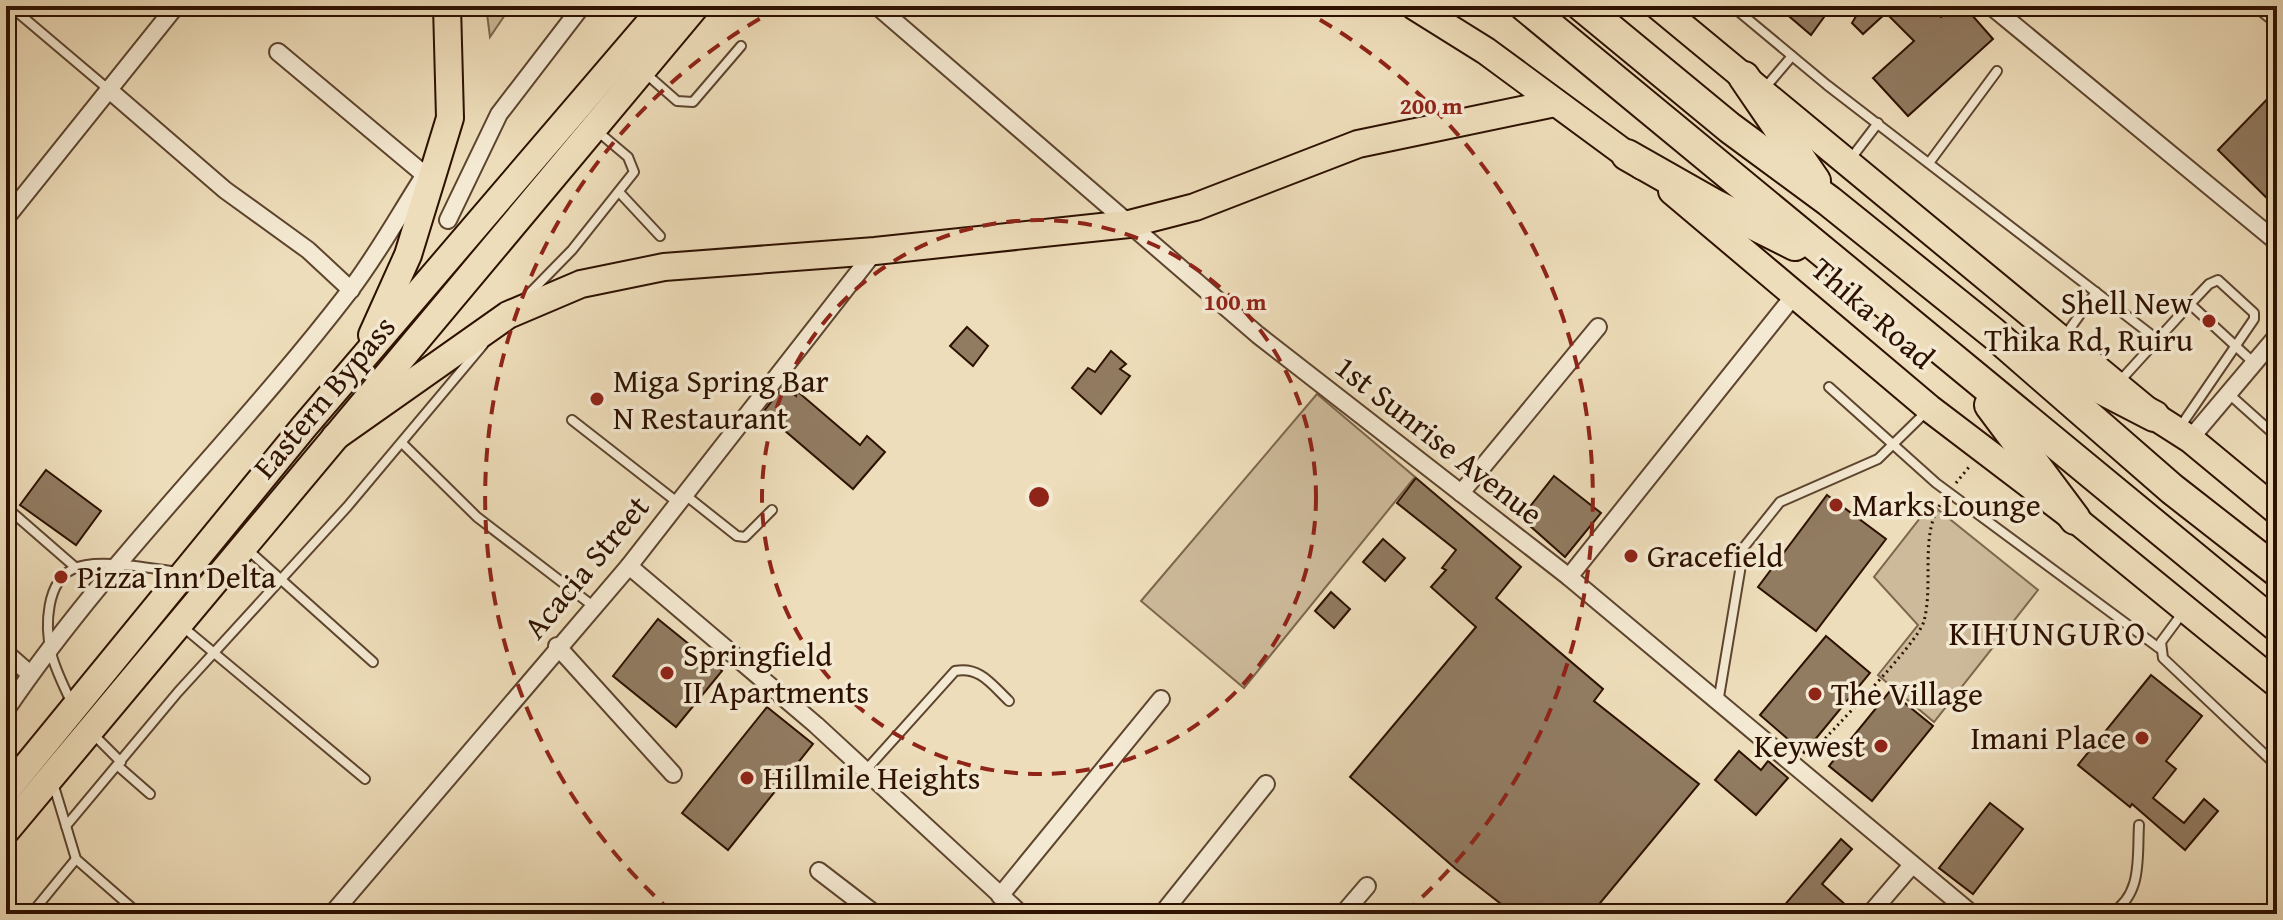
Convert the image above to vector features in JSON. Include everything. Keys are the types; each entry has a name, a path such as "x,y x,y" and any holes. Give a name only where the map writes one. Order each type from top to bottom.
{"highway":[{"name":"Thika Road","path":"1525,6 2277,626"},
{"name":"Thika Road","path":"1582,6 1730,128 1829,201 1993,333 2172,489 2277,571"},
{"path":"1753,84 1829,201"},
{"path":"1627,155 1715,205 1840,267"},
{"path":"1993,333 2174,429"},
{"path":"1963,367 2075,519"}],"main road":[{"path":"359,364 408,255 442,153 450,118 447,6"},
{"name":"Eastern Bypass","path":"6,791 359,364 664,6"},
{"name":"Eastern Bypass","path":"6,831 696,6"},
{"name":"Thika Road","path":"1414,6 1486,51 1627,155 1796,293 1929,408 2075,519 2277,684"},
{"path":"1658,6 2277,511"},
{"path":"335,437 508,315 581,284 664,267 875,251 1129,224 1195,207 1358,144 1555,103"}],"street":[{"path":"6,218 176,6"},
{"path":"448,220 499,114 582,6"},
{"name":"1st Sunrise Avenue","path":"877,6 1258,335 1569,577 1796,770 1972,914"},
{"path":"1991,6 2277,242"},
{"path":"2261,6 2277,19"},
{"path":"278,52 425,175"},
{"path":"108,89 225,190 308,250 351,290"},
{"path":"6,710 30,674 117,565 202,470 351,290 442,153"},
{"name":"Acacia Street","path":"332,914 557,646 629,566 875,251"},
{"path":"1569,577 1796,293"},
{"path":"1461,493 1598,327"},
{"path":"2174,429 2229,394 2277,336"},
{"path":"629,566 866,771 1021,914"},
{"path":"557,646 673,774"},
{"path":"6,653 30,674"},
{"path":"1000,896 1161,699"},
{"path":"1162,914 1266,784"},
{"path":"1870,914 1912,865"},
{"path":"819,871 875,914"},
{"path":"1343,914 1367,886"}],"lane":[{"path":"10,6 108,89"},
{"path":"1732,6 2158,340"},
{"path":"641,69 677,101 693,102 741,46"},
{"path":"1753,84 1792,56"},
{"path":"1929,163 1997,71"},
{"path":"1848,162 1878,123"},
{"path":"66,826 213,654 402,443 508,315 572,250 619,192 634,172 633,165 593,126"},
{"path":"619,192 660,236"},
{"path":"2118,383 2209,284 2218,280 2254,313 2236,346 2174,429"},
{"path":"2063,338 2096,292"},
{"path":"2190,304 2254,363"},
{"path":"1829,387 1949,493 2159,648 2163,658 2277,766"},
{"path":"2229,394 2277,437"},
{"path":"1718,704 1744,547 1780,502 1878,459 1929,408"},
{"path":"572,420 737,536 745,537 772,510"},
{"path":"402,443 477,517 593,606"},
{"path":"6,507 75,567"},
{"path":"244,546 279,581 373,662"},
{"path":"73,708 51,651 51,592 61,577 75,567 117,565 186,573"},
{"path":"2159,648 2164,635 2185,611"},
{"path":"180,624 365,779"},
{"path":"866,771 955,671 968,668 980,674 1009,701"},
{"path":"90,731 150,794"},
{"path":"51,777 76,859 139,914"},
{"path":"2110,914 2126,902 2135,889 2139,825"},
{"path":"31,914 76,859"},
{"path":"6,911 18,914"}],"path":[{"path":"1796,770 1923,624 1930,580 1931,518 1983,448"}],"shaded area":[{"path":"486,6 511,6 490,37"},
{"path":"1317,394 1415,477 1244,688 1141,601"},
{"path":"1931,504 2038,590 1934,722 1878,675 1918,625 1874,577"}],"building":[{"path":"1777,6 1832,6 1811,35"},
{"path":"1862,6 1926,6 1941,17 1953,6 1964,6 1993,39 1908,116 1873,78 1914,41 1886,13 1863,34 1852,23"},
{"path":"2277,89 2277,208 2218,150"},
{"path":"967,327 988,346 973,366 950,346"},
{"path":"1111,351 1126,364 1120,369 1130,376 1101,414 1072,388 1088,368 1095,372"},
{"path":"784,386 796,396 797,391 860,445 867,436 885,452 853,489 763,412"},
{"path":"46,470 101,511 76,545 20,505"},
{"path":"1554,476 1601,513 1565,557 1521,518"},
{"path":"1416,478 1521,567 1496,598 1603,689 1594,701 1699,784 1591,914 1514,914 1456,869 1350,777 1476,627 1431,587 1446,570 1442,568 1456,550 1397,503"},
{"path":"1827,495 1886,539 1816,631 1758,587"},
{"path":"1383,539 1405,558 1385,581 1363,562"},
{"path":"1331,592 1350,609 1334,628 1315,611"},
{"name":"Springfield II Apartments","path":"658,619 722,671 676,727 613,676"},
{"name":"The Village","path":"1826,636 1870,673 1804,753 1760,715"},
{"name":"Imani Place","path":"2151,675 2202,716 2166,761 2176,769 2153,798 2184,823 2204,799 2218,811 2185,850 2132,804 2130,807 2078,765"},
{"name":"Keywest","path":"1890,691 1933,726 1872,801 1829,766"},
{"name":"Hillmile Heights","path":"767,707 813,744 728,850 682,813"},
{"path":"1739,751 1761,770 1768,761 1788,778 1756,815 1715,780"},
{"path":"1990,803 2023,829 1973,894 1939,868"},
{"path":"1841,839 1852,849 1822,884 1856,914 1777,914"}],"place":[{"name":"Shell New Thika Rd, Ruiru","path":"2209,321"},
{"name":"Miga Spring Bar N Restaurant","path":"597,399"},
{"name":"Marks Lounge","path":"1836,505"},
{"name":"Gracefield","path":"1631,556"},
{"name":"Pizza Inn Delta","path":"61,577"},
{"name":"Springfield II Apartments","path":"667,673"},
{"name":"The Village","path":"1815,694"},
{"name":"Imani Place","path":"2142,738"},
{"name":"Keywest","path":"1881,746"},
{"name":"Hillmile Heights","path":"747,778"}],"district":[{"name":"KIHUNGURO","path":"2048,633"}]}
